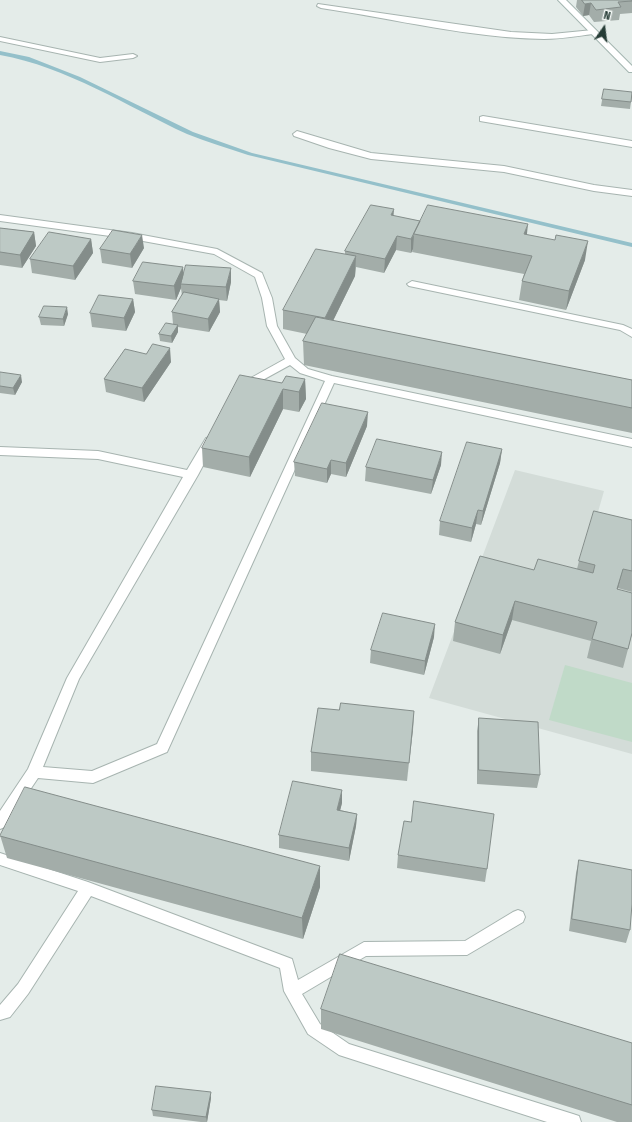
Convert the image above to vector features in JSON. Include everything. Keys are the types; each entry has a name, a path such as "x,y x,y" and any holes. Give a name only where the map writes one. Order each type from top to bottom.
{"street":[{"path":"562,0 592,32 632,70"},
{"path":"321,6 410,21 510,34 539,36 592,32"},
{"path":"0,39 100,60 133,56"},
{"path":"483,119 632,144"},
{"path":"297,134 332,146 371,156 504,169 594,188 632,193"},
{"path":"0,218 169,243 217,252 259,274 267,298 272,326 292,360 304,371 331,379 632,443"},
{"path":"412,284 623,328 632,334"},
{"path":"237,393 245,385 292,360"},
{"path":"34,772 93,777 162,748 331,379"},
{"path":"0,823 34,772 73,678 192,475 216,429"},
{"path":"0,451 98,455 192,475"},
{"path":"0,859 88,888 287,964 292,991 314,1029 345,1050 573,1122"},
{"path":"0,1013 4,1012 23,989 88,888"},
{"path":"292,991 364,949 467,948 518,917"}],"shaded area":[{"path":"515,470 604,491 598,512 632,520 632,754 429,698"}],"green space":[{"path":"565,665 632,683 632,742 549,720"}],"building":[{"path":"582,0 632,1 618,2 621,7 596,10 591,3 585,4"},
{"path":"604,89 632,92 631,102 602,99"},
{"path":"371,205 394,209 391,215 420,221 411,239 397,236 385,259 345,251"},
{"path":"428,205 528,224 524,234 555,240 556,235 588,241 569,291 522,281 532,256 414,234"},
{"path":"0,228 34,232 20,255 0,252"},
{"path":"113,230 142,235 130,254 100,249"},
{"path":"49,232 91,239 73,266 30,259"},
{"path":"316,249 356,256 325,318 283,310"},
{"path":"143,262 183,267 174,286 133,281"},
{"path":"186,265 231,268 226,287 181,284"},
{"path":"184,292 219,299 208,319 172,312"},
{"path":"99,295 133,299 124,318 90,313"},
{"path":"44,306 67,307 63,319 39,317"},
{"path":"316,317 632,380 632,408 303,341"},
{"path":"166,323 178,325 171,336 159,334"},
{"path":"153,344 170,348 142,388 104,379 125,349 146,354"},
{"path":"0,372 21,375 13,388 0,386"},
{"path":"240,375 282,383 286,376 305,379 299,392 283,389 249,457 202,448"},
{"path":"322,403 368,412 346,463 331,460 327,469 294,462"},
{"path":"377,439 442,452 433,480 366,467"},
{"path":"467,442 502,449 483,511 478,510 472,528 440,521"},
{"path":"594,511 632,520 632,571 623,569 617,589 632,593 632,633 628,649 592,639 597,622 515,601 503,635 455,622 480,556 534,570 538,559 593,573 595,565 579,561"},
{"path":"383,613 435,624 425,661 371,650"},
{"path":"341,703 414,711 409,763 311,752 318,708 339,710"},
{"path":"479,718 538,722 540,775 479,770"},
{"path":"293,781 342,790 337,810 357,814 349,848 279,835"},
{"path":"25,787 320,866 302,918 0,836"},
{"path":"414,801 494,814 487,869 398,855 404,821 411,822"},
{"path":"579,860 632,870 630,930 572,919"},
{"path":"340,954 632,1043 632,1105 321,1009"},
{"path":"156,1086 211,1092 206,1117 152,1110"}],"waterway":[{"path":"0,53 27,58 78,78 191,133 250,154 632,245"}]}
